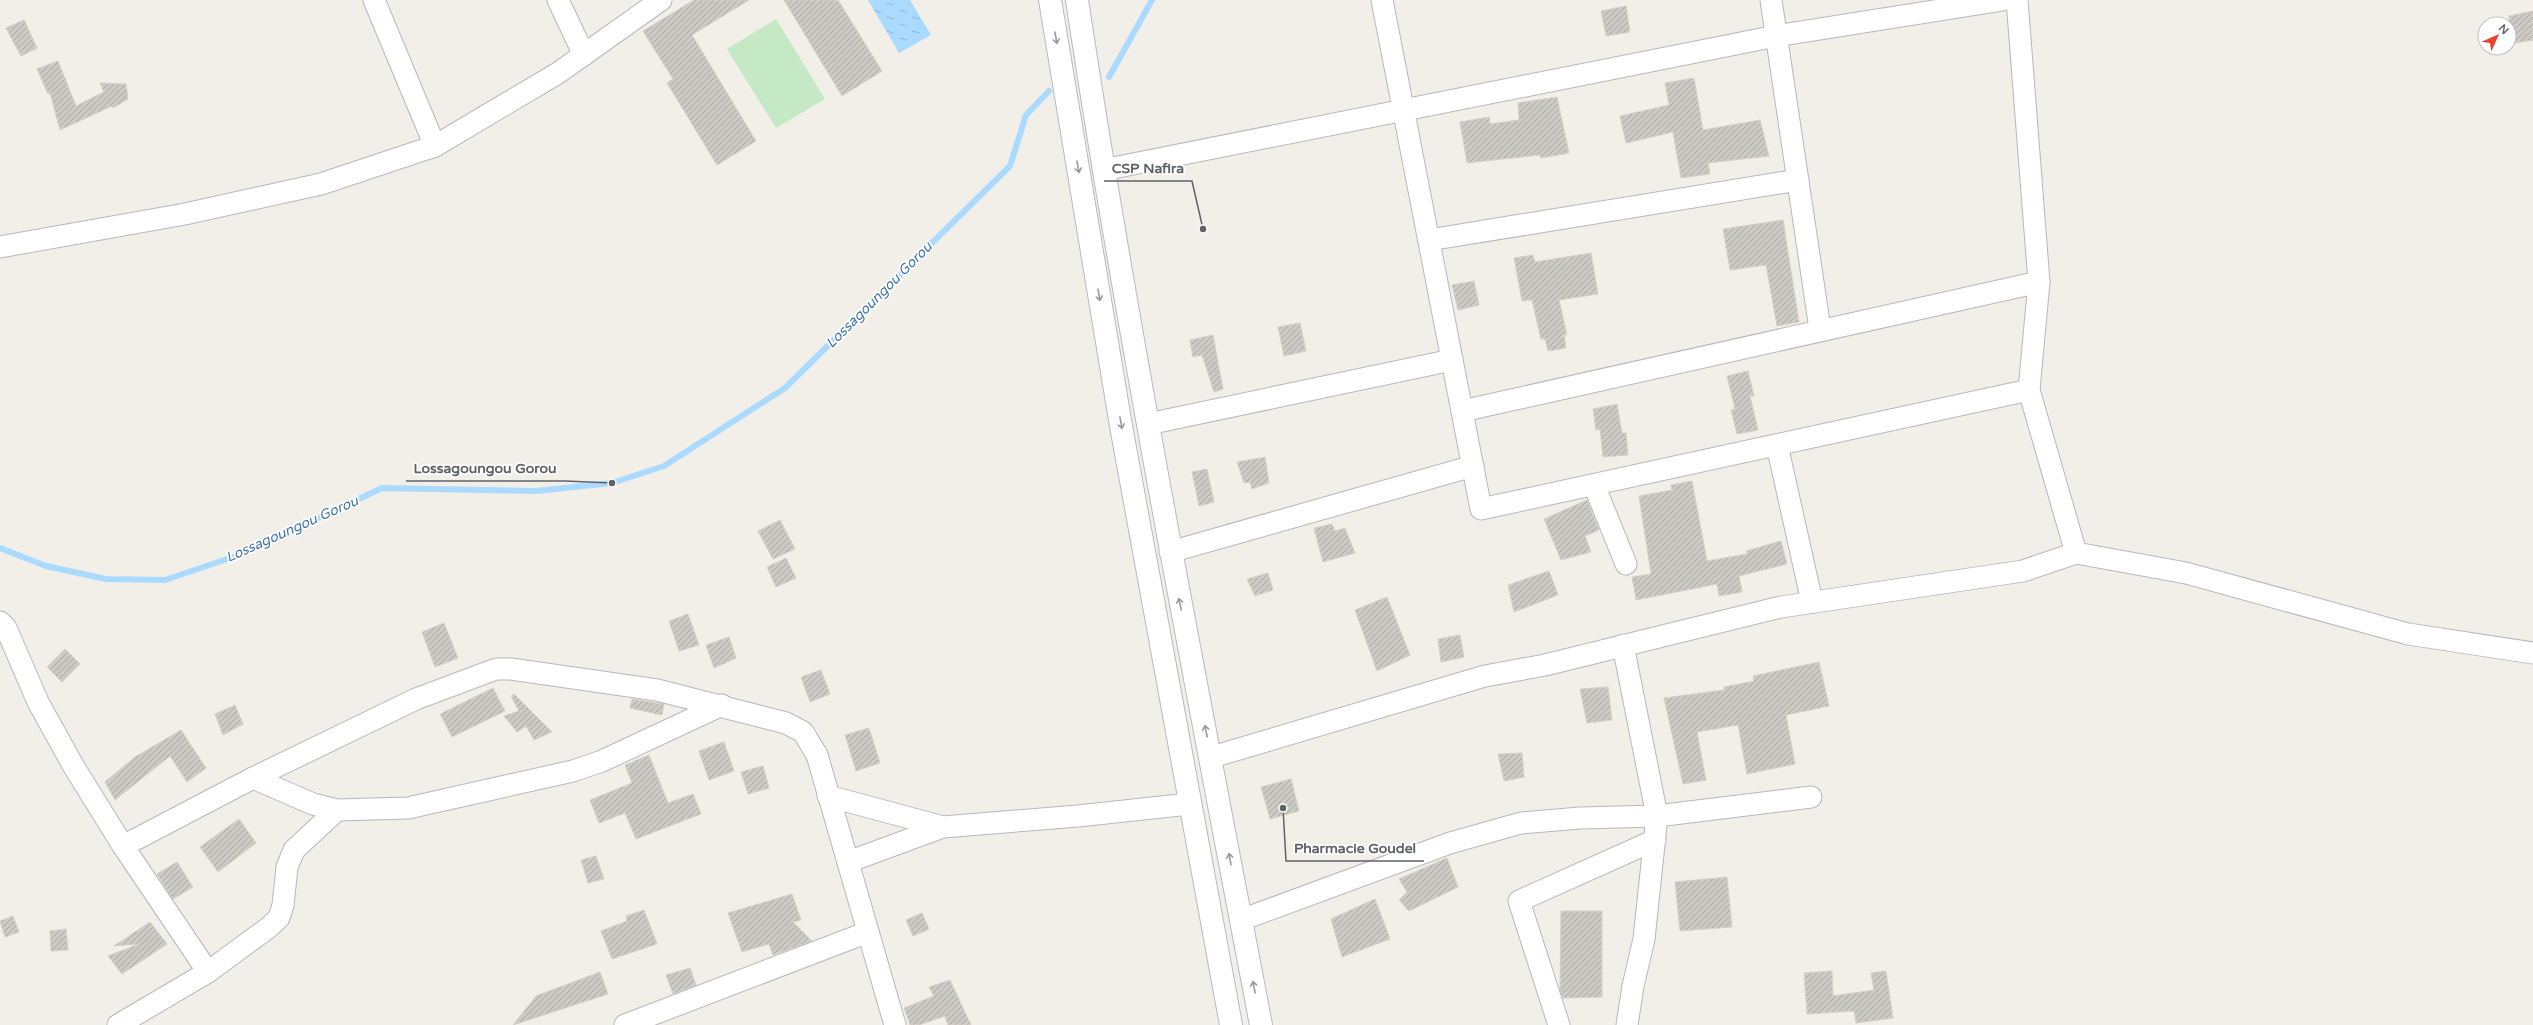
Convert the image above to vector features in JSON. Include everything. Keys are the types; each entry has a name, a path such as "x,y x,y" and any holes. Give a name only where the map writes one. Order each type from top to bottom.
{"main road":[{"path":"1050,0 1122,426 1231,1025"},
{"path":"1077,0 1103,170 1170,552 1212,757 1261,1025"}],"street":[{"path":"374,0 435,146"},
{"path":"558,0 584,55"},
{"path":"0,247 184,214 321,184 435,146 584,55 661,0"},
{"path":"1382,0 1481,509 2029,390"},
{"path":"1771,0 1820,329"},
{"path":"1103,170 1403,109 1776,36 2003,0"},
{"path":"2017,0 2039,282 2029,390 2076,553"},
{"path":"1429,240 1798,180"},
{"path":"1462,411 1820,329 2039,282"},
{"path":"1148,424 1452,360"},
{"path":"1777,445 1812,602"},
{"path":"1170,552 1473,466"},
{"path":"1594,485 1626,564"},
{"path":"1212,757 1429,692 1781,606 2023,571 2076,553 2186,573 2408,634 2533,653"},
{"path":"0,622 6,628 38,702 74,767 123,846 208,972"},
{"path":"1623,645 1657,816 1644,940 1633,986 1627,1025"},
{"path":"123,846 253,778 416,699 496,669 511,669 657,690 722,705 786,723 803,732 817,754 895,1025"},
{"path":"253,778 313,804 336,810 408,808 573,771 602,761 722,705"},
{"path":"828,796 943,827"},
{"path":"1241,920 1487,831 1528,822 1580,818 1657,816 1811,798"},
{"path":"848,862 943,827 1078,816 1190,804"},
{"path":"118,1025 208,972 268,928 279,918 284,905 287,867 294,850 336,810"},
{"path":"1559,1025 1519,901 1655,840"},
{"path":"625,1025 868,932"}],"green space":[{"path":"776,19 825,99 776,128 727,49"}],"water":[{"path":"868,0 910,0 931,35 899,53"}],"building":[{"path":"694,0 749,0 692,35 756,141 717,165 667,83 673,79 643,31"},
{"path":"784,0 838,0 882,71 842,96"},
{"path":"1626,6 1630,32 1606,36 1601,11"},
{"path":"2533,11 2533,40 2517,43 2517,16 2509,16"},
{"path":"24,20 37,48 21,56 6,28"},
{"path":"58,61 76,106 104,92 100,83 126,84 128,99 113,108 112,106 60,130 50,93 48,94 37,69"},
{"path":"1694,78 1703,130 1760,120 1769,156 1708,163 1710,174 1681,178 1673,132 1626,143 1620,116 1669,105 1665,83"},
{"path":"1557,97 1569,153 1541,158 1540,155 1467,163 1460,122 1489,117 1490,124 1519,120 1518,103"},
{"path":"1783,220 1799,322 1777,326 1766,265 1730,270 1723,229"},
{"path":"1591,253 1598,294 1559,300 1567,335 1564,335 1566,348 1548,351 1545,339 1541,339 1532,300 1522,301 1514,258 1533,255 1535,262"},
{"path":"1474,281 1479,305 1458,310 1452,285"},
{"path":"1300,323 1306,351 1284,356 1278,327"},
{"path":"1213,335 1223,389 1214,392 1202,355 1193,357 1190,340"},
{"path":"1748,371 1754,396 1750,396 1758,430 1737,434 1731,410 1735,409 1727,376"},
{"path":"1617,404 1622,433 1626,433 1628,455 1603,457 1600,429 1596,430 1593,409"},
{"path":"1265,457 1269,483 1252,489 1250,482 1244,483 1237,462"},
{"path":"1207,469 1214,502 1199,506 1192,472"},
{"path":"1692,481 1707,561 1747,554 1746,551 1781,541 1787,564 1739,576 1742,592 1719,596 1717,584 1636,600 1632,577 1651,574 1639,496 1672,490 1671,485"},
{"path":"1587,500 1599,530 1585,536 1591,552 1561,560 1544,519"},
{"path":"780,520 795,549 773,559 758,531"},
{"path":"1332,524 1335,531 1345,528 1355,553 1323,562 1314,528"},
{"path":"786,558 796,578 776,587 767,567"},
{"path":"1549,571 1558,595 1514,612 1508,585"},
{"path":"1268,573 1273,590 1255,596 1247,579"},
{"path":"1387,597 1410,655 1377,671 1355,610"},
{"path":"688,614 699,645 679,651 669,621"},
{"path":"444,623 458,658 435,667 422,632"},
{"path":"1460,635 1464,657 1441,662 1438,639"},
{"path":"729,637 736,658 714,668 706,645"},
{"path":"65,649 80,664 62,682 47,667"},
{"path":"1819,662 1829,706 1786,715 1795,764 1747,774 1738,725 1697,732 1706,780 1683,784 1664,698 1724,690 1724,687 1754,681 1753,676"},
{"path":"821,670 830,694 810,702 801,677"},
{"path":"1608,687 1612,720 1587,723 1580,689"},
{"path":"493,688 505,711 452,737 440,714"},
{"path":"514,694 552,732 534,740 526,726 517,732 504,716 519,711 511,696"},
{"path":"632,699 664,704 662,715 630,708"},
{"path":"235,705 243,724 223,735 215,714"},
{"path":"869,728 880,763 856,771 845,735"},
{"path":"181,730 206,768 187,782 170,756 115,800 105,782 135,757"},
{"path":"724,742 734,771 709,780 699,751"},
{"path":"1522,753 1524,777 1504,781 1498,754"},
{"path":"649,755 668,803 693,794 701,814 636,839 625,813 599,823 590,800 632,783 625,765"},
{"path":"763,766 769,788 748,794 741,772"},
{"path":"1291,779 1299,811 1270,819 1261,787"},
{"path":"239,819 256,843 218,872 200,847"},
{"path":"596,856 604,879 588,883 581,860"},
{"path":"1447,858 1458,887 1409,911 1399,900 1407,892 1399,879"},
{"path":"177,862 193,887 173,899 157,874"},
{"path":"1727,877 1732,927 1680,931 1675,882"},
{"path":"792,894 801,920 793,922 812,941 773,955 769,944 742,952 728,913"},
{"path":"1375,899 1390,939 1342,957 1331,919"},
{"path":"644,910 657,944 612,959 601,931 627,921 626,916"},
{"path":"1561,911 1602,911 1602,997 1563,998 1560,990"},
{"path":"922,913 929,929 913,936 906,920"},
{"path":"13,916 19,932 5,937 0,921"},
{"path":"150,922 167,944 122,974 108,956 139,944 114,946"},
{"path":"66,929 68,950 51,951 50,931"},
{"path":"690,968 696,985 673,994 666,975"},
{"path":"1832,971 1833,996 1874,990 1871,973 1886,971 1893,1018 1856,1023 1854,1011 1807,1014 1804,973"},
{"path":"600,972 608,994 513,1025 536,996"},
{"path":"950,980 971,1025 948,1025 945,1016 919,1025 910,1025 904,1008 934,996 929,987"}],"waterway":[{"name":"Lossagoungou Gorou","path":"1109,77 1152,0"},
{"name":"Lossagoungou Gorou","path":"0,548 46,566 106,579 165,580 239,555 382,488 536,491 612,483 664,466 785,388 1010,166 1026,115 1049,91"}],"place":[{"name":"CSP Nafira","path":"1203,229"},
{"name":"Lossagoungou Gorou","path":"612,483"},
{"name":"Pharmacie Goudel","path":"1283,808"}]}
